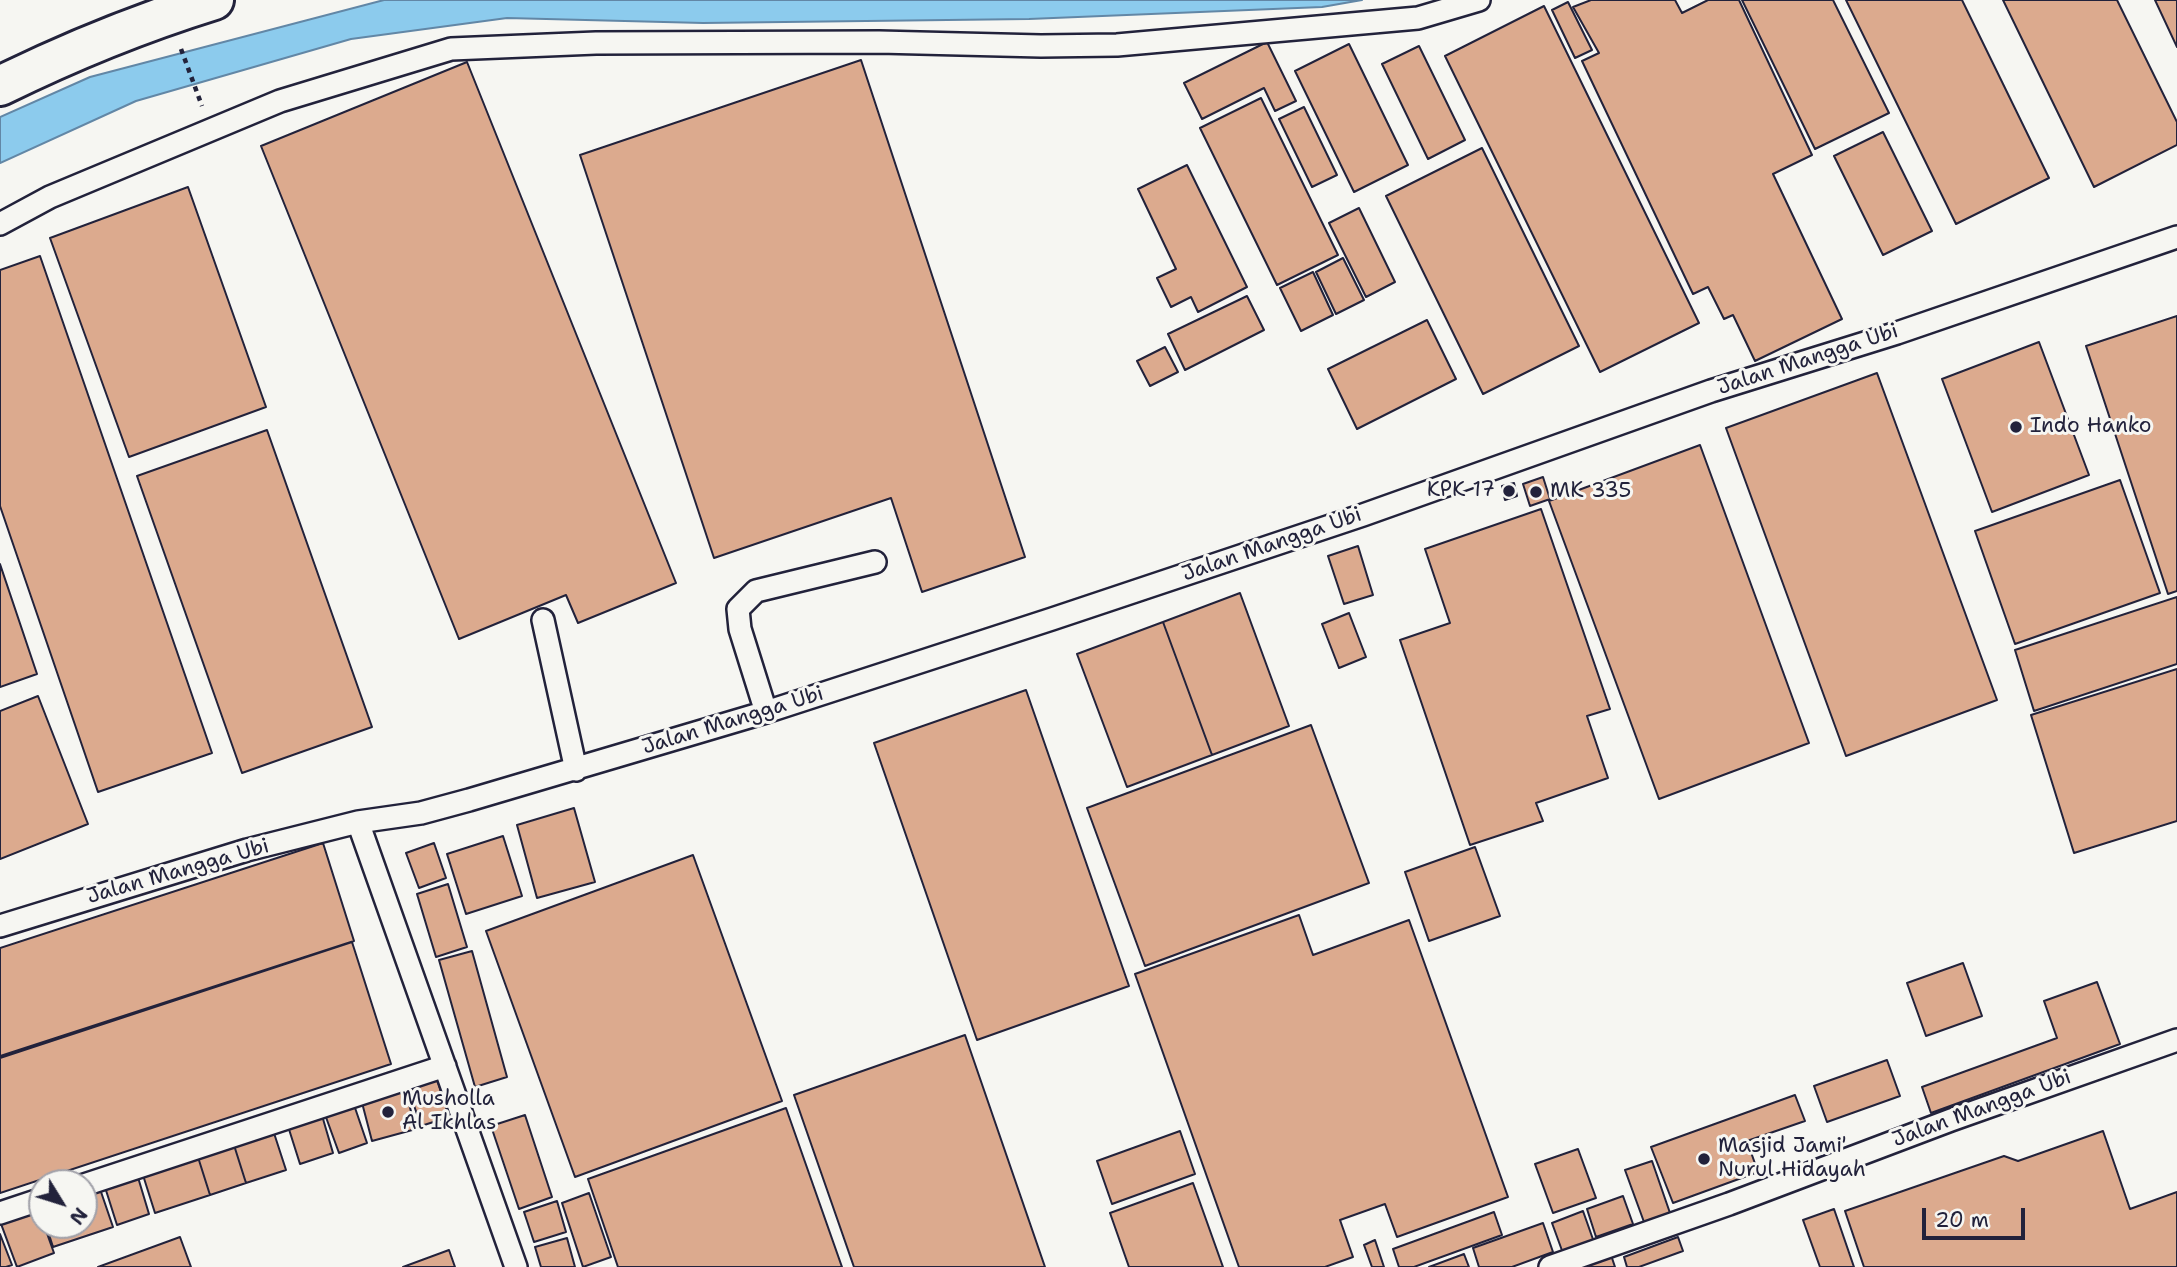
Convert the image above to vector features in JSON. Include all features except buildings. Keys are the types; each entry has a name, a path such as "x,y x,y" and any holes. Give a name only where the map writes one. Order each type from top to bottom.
{"street":[{"path":"0,86 80,49 168,14 214,0"}],"lane":[{"path":"0,224 50,197 280,102 451,49 623,43 1117,45 1418,18 1479,0"},
{"name":"Jalan Mangga Ubi","path":"0,926 247,850 358,822 421,813 576,770 766,712 1169,580 1711,391 1897,332 2177,237"},
{"path":"766,712 740,629 738,609 756,591 875,562"},
{"path":"543,620 576,770"},
{"path":"358,822 516,1267"},
{"name":"Jalan Mangga Ubi","path":"1550,1267 2177,1040"},
{"path":"98,1180 445,1066"},
{"path":"0,1213 28,1204"}],"path":[{"path":"180,47 199,97"}],"water":[{"path":"384,0 1362,0 1322,7 1029,19 703,23 507,18 351,39 136,101 0,163 0,117 90,77"}],"place":[{"name":"Indo Hanko","path":"2016,427"},
{"name":"KPK 17","path":"1509,491"},
{"name":"MK 335","path":"1536,492"},
{"name":"Musholla Al Ikhlas","path":"388,1112"},
{"name":"Masjid Jami' Nurul Hidayah","path":"1704,1159"}]}
